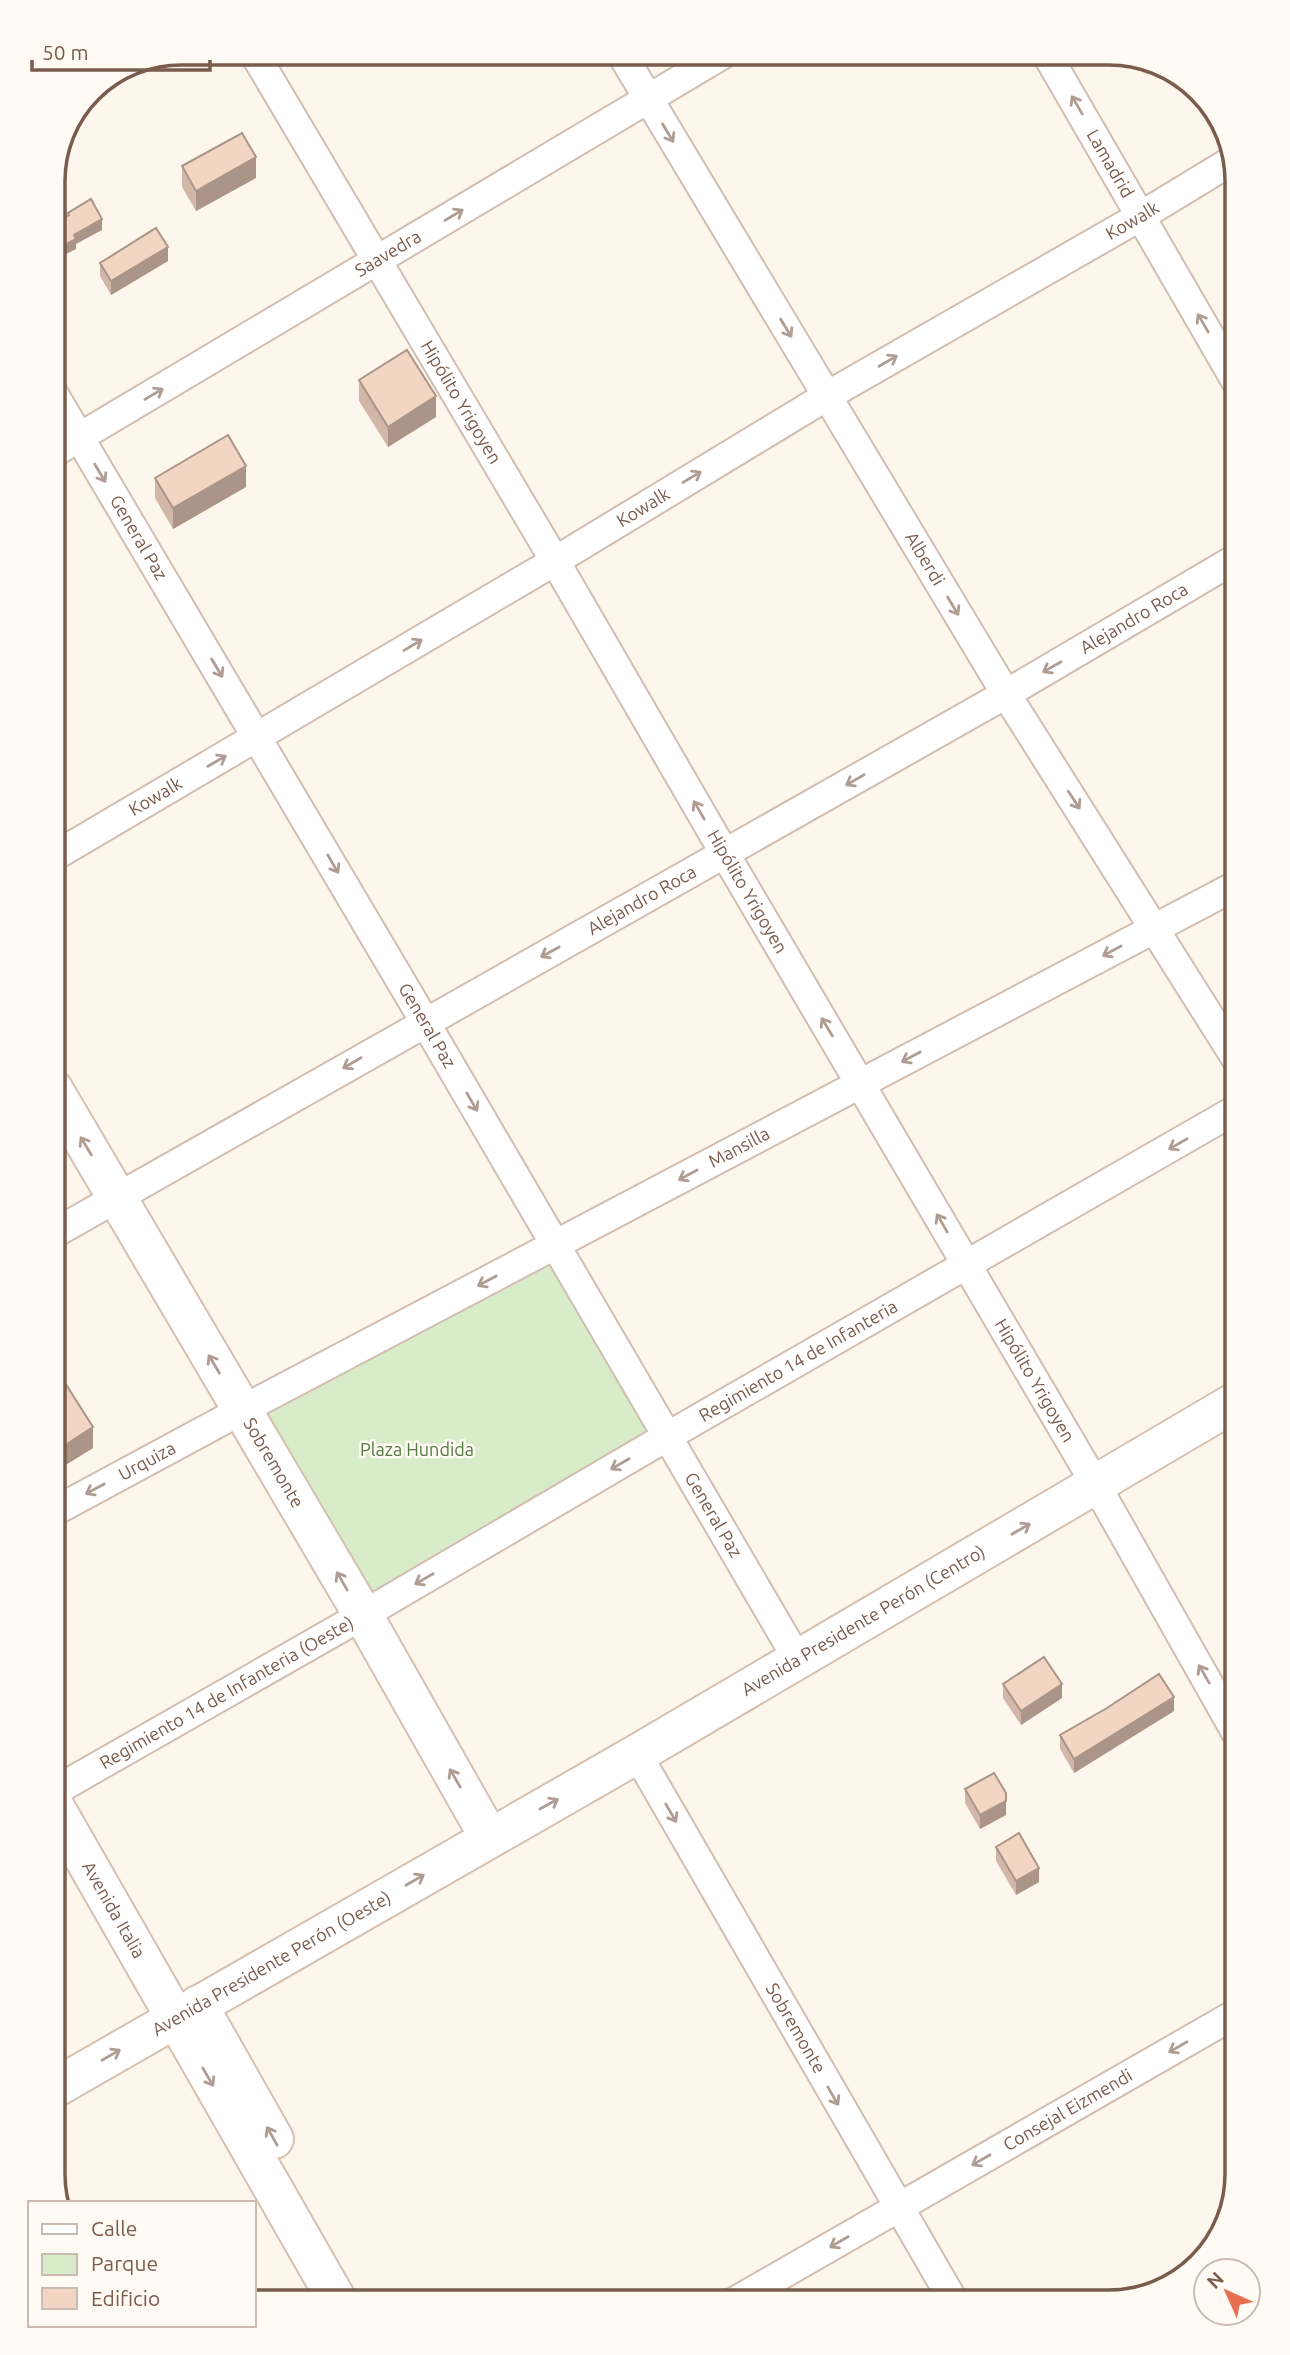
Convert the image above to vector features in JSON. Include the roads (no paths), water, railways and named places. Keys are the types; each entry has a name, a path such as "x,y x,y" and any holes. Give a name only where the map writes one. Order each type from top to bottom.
{"main road":[{"name":"Sobremonte","path":"65,1110 363,1615 489,1837"},
{"name":"Avenida Presidente Perón (Centro)","path":"489,1837 637,1754 1225,1408"},
{"name":"Avenida Italia","path":"65,1824 186,2011"},
{"name":"Avenida Presidente Perón (Oeste)","path":"65,2081 489,1837"},
{"path":"186,2011 332,2290"},
{"path":"186,2011 359,2290"}],"street":[{"name":"Hipólito Yrigoyen","path":"262,65 1096,1485 1225,1713"},
{"name":"Alberdi","path":"628,65 1006,694 1225,1040"},
{"name":"Saavedra","path":"65,446 704,65"},
{"name":"Lamadrid","path":"1053,65 1225,362"},
{"name":"Kowalk","path":"65,850 555,561 827,396 1224,166"},
{"name":"General Paz","path":"65,414 258,737 798,1660"},
{"name":"Alejandro Roca","path":"65,1227 1006,694 1225,565"},
{"name":"Mansilla","path":"242,1410 1225,891"},
{"name":"Regimiento 14 de Infanteria","path":"363,1615 668,1436 1225,1116"},
{"name":"Urquiza","path":"65,1505 242,1410"},
{"name":"Regimiento 14 de Infanteria (Oeste)","path":"65,1786 363,1615"},
{"name":"Sobremonte","path":"637,1754 947,2290"},
{"name":"Consejal Eizmendi","path":"755,2290 1225,2020"}],"park label":[{"name":"Plaza Hundida","path":"417,1450"}]}
